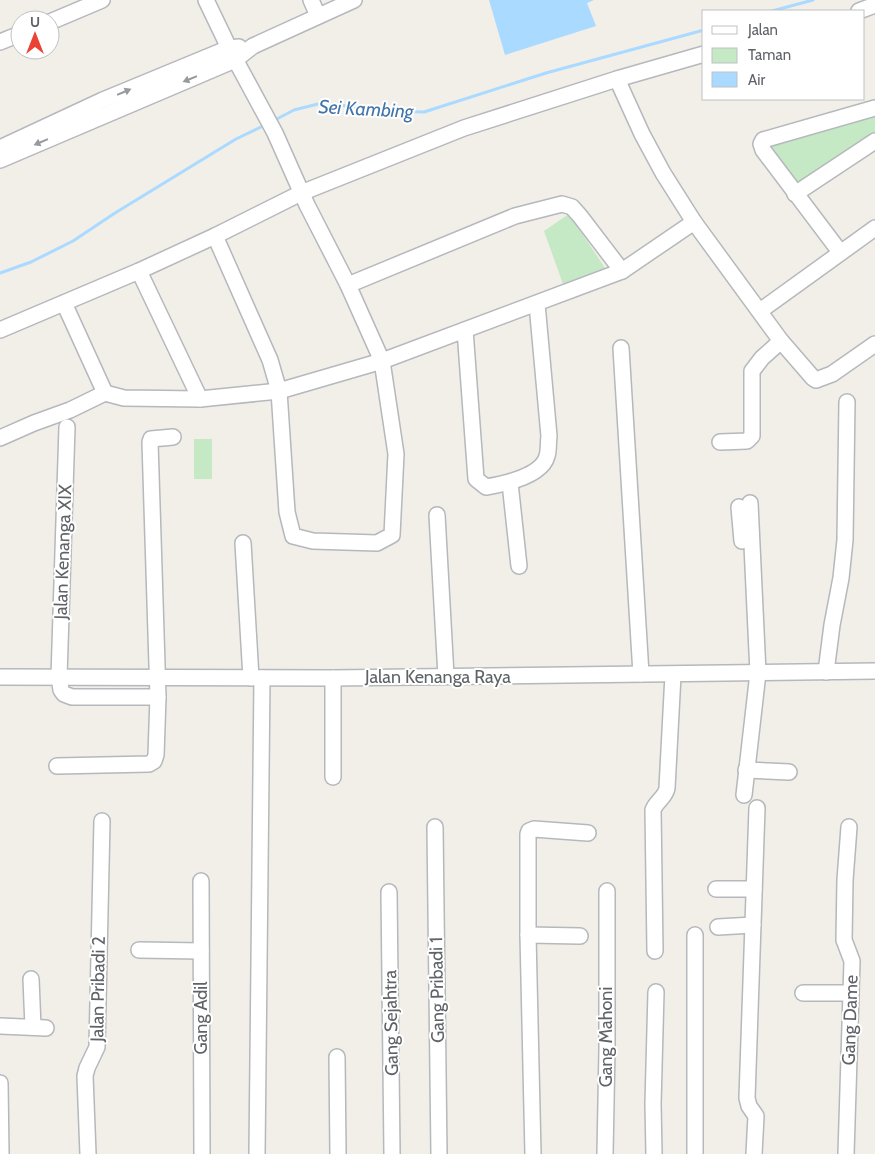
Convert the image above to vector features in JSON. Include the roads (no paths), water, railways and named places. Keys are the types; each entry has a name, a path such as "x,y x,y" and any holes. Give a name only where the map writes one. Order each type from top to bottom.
{"street":[{"path":"60,18 102,0"},
{"path":"206,0 232,54 265,112 301,193 348,285 382,361 396,454 392,535 377,543 313,541 293,536 287,512 279,391 270,360 216,236"},
{"path":"311,0 318,16"},
{"path":"0,148 253,46 354,0"},
{"path":"862,10 875,5"},
{"path":"0,330 64,304 216,236 301,193 464,128 617,79 702,55"},
{"path":"617,79 642,134 663,173 694,222 781,342 816,380 832,374 875,344"},
{"path":"0,160 105,107"},
{"path":"840,252 795,194 763,150 761,144 763,140 875,108"},
{"path":"795,194 875,141"},
{"path":"348,285 515,216 562,204 572,207 622,271"},
{"path":"0,438 70,410 105,393 124,398 200,399 279,391 382,361 622,271 694,222"},
{"path":"760,311 875,228"},
{"path":"139,271 200,399"},
{"path":"64,304 105,393"},
{"path":"465,330 476,480 486,487 510,483 538,468 547,457 549,436 537,304"},
{"path":"720,442 747,441 752,436 752,371 762,358 781,342"},
{"path":"620,348 641,674"},
{"path":"826,672 845,540 847,402"},
{"name":"Jalan Kenanga XIX","path":"59,677 67,427"},
{"path":"57,766 149,764 154,761 156,755 158,697 150,442 154,438 173,437"},
{"path":"510,483 519,566"},
{"path":"744,794 754,673 745,505"},
{"path":"437,515 446,676"},
{"path":"243,543 257,678 257,1154"},
{"name":"Jalan Kenanga Raya","path":"0,677 333,678 875,671"},
{"path":"655,951 653,810 667,788 673,675"},
{"path":"59,677 61,690 64,694 72,697 158,697"},
{"path":"333,678 333,777"},
{"path":"746,770 789,772"},
{"path":"754,1154 756,1116 749,1106 747,1098 757,808"},
{"name":"Jalan Pribadi 2","path":"88,1154 85,1073 97,1047 102,821"},
{"name":"Gang Pribadi 1","path":"435,827 439,1154"},
{"name":"Gang Dame","path":"846,1154 852,961 844,940 844,880 849,827"},
{"path":"533,1154 528,935 529,831 534,829 588,833"},
{"name":"Gang Adil","path":"201,881 202,1154"},
{"path":"716,888 754,890"},
{"name":"Gang Mahoni","path":"605,1154 607,891"},
{"name":"Gang Sejahtra","path":"389,892 392,1154"},
{"path":"718,927 753,925"},
{"path":"528,935 580,936"},
{"path":"695,935 695,1154"},
{"path":"138,950 201,951"},
{"path":"0,1026 40,1028 31,979"},
{"path":"654,1154 653,1104 656,992"},
{"path":"803,993 851,993"},
{"path":"337,1057 338,1154"},
{"path":"0,1083 1,1154"}],"water":[{"path":"489,0 594,0 587,3 596,26 505,55"}],"waterway":[{"name":"Sei Kambing","path":"776,10 813,0"},
{"name":"Sei Kambing","path":"273,121 294,110 322,103 387,111 424,112 546,73 702,31"},
{"name":"Sei Kambing","path":"0,273 31,262 73,241 236,139 265,125"}]}
